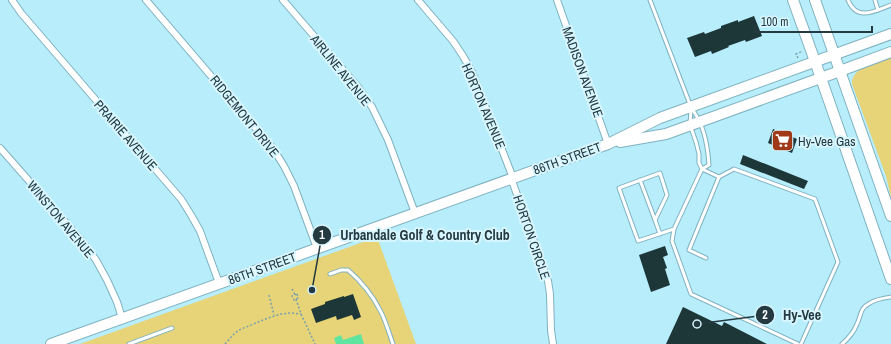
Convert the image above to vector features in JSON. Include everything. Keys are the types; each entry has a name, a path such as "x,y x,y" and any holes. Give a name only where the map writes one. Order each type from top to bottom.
{"main road":[{"path":"793,0 891,279"},
{"path":"815,0 891,216"},
{"name":"86TH STREET","path":"51,344 608,144 660,118 891,34"},
{"name":"86TH STREET","path":"608,144 666,134 891,52"}],"street":[{"name":"PRAIRIE AVENUE","path":"12,0 21,13 181,199 200,231 219,283"},
{"name":"RIDGEMONT DRIVE","path":"146,0 272,147 294,186 317,248"},
{"name":"AIRLINE AVENUE","path":"283,0 358,87 372,107 388,140 415,213"},
{"name":"HORTON AVENUE","path":"418,0 453,41 472,72 512,178"},
{"name":"MADISON AVENUE","path":"557,0 608,144"},
{"name":"WINSTON AVENUE","path":"0,148 82,241 96,260 117,302 122,318"},
{"name":"HORTON CIRCLE","path":"512,178 548,281 550,294 551,330 554,344"}],"lane":[{"path":"650,0 691,107 695,124 699,163 702,169 719,177"},
{"path":"848,0 855,10 861,13 868,13 891,5"},
{"path":"875,0 878,10"},
{"path":"691,107 695,124 705,138 709,165 702,169 674,229 672,241 691,294 799,344 838,262 816,199 734,169 719,177 689,250 706,258"},
{"path":"655,220 667,195 660,173 619,188 638,241 674,229"},
{"path":"640,180 660,234"},
{"path":"330,274 341,270 348,270 356,276 370,294 381,312 393,344"},
{"path":"842,344 849,339 858,323 860,313 865,306 881,298 891,297"},
{"path":"129,344 172,328"}],"path":[{"path":"292,288 295,295 292,296 294,300 296,299 301,314 315,344"},
{"path":"269,295 274,316"},
{"path":"225,344 239,330 274,316 291,313 301,314"}],"shaded area":[{"path":"891,57 891,198 886,176 852,84 856,73 861,69"},
{"path":"377,237 416,344 80,344"},
{"path":"361,334 364,344 336,344 334,338 341,335 343,340"}],"building":[{"path":"754,16 762,36 746,42 745,40 728,46 729,47 712,54 711,51 695,57 687,38 704,32 705,34 721,28 721,26"},
{"name":"Hy-Vee Gas","path":"773,129 797,139 792,153 768,143"},
{"path":"743,155 808,181 804,189 740,164"},
{"path":"665,246 668,255 663,257 667,268 665,269 670,285 651,292 639,255"},
{"path":"353,294 361,317 354,320 352,315 337,320 336,316 316,323 311,309 325,304 325,302"},
{"path":"683,307 722,326 724,322 767,344 666,344"}],"place":[{"name":"Hy-Vee Gas","path":"782,141"},
{"name":"Urbandale Golf & Country Club","path":"312,290"},
{"name":"Hy-Vee","path":"697,324"}]}
